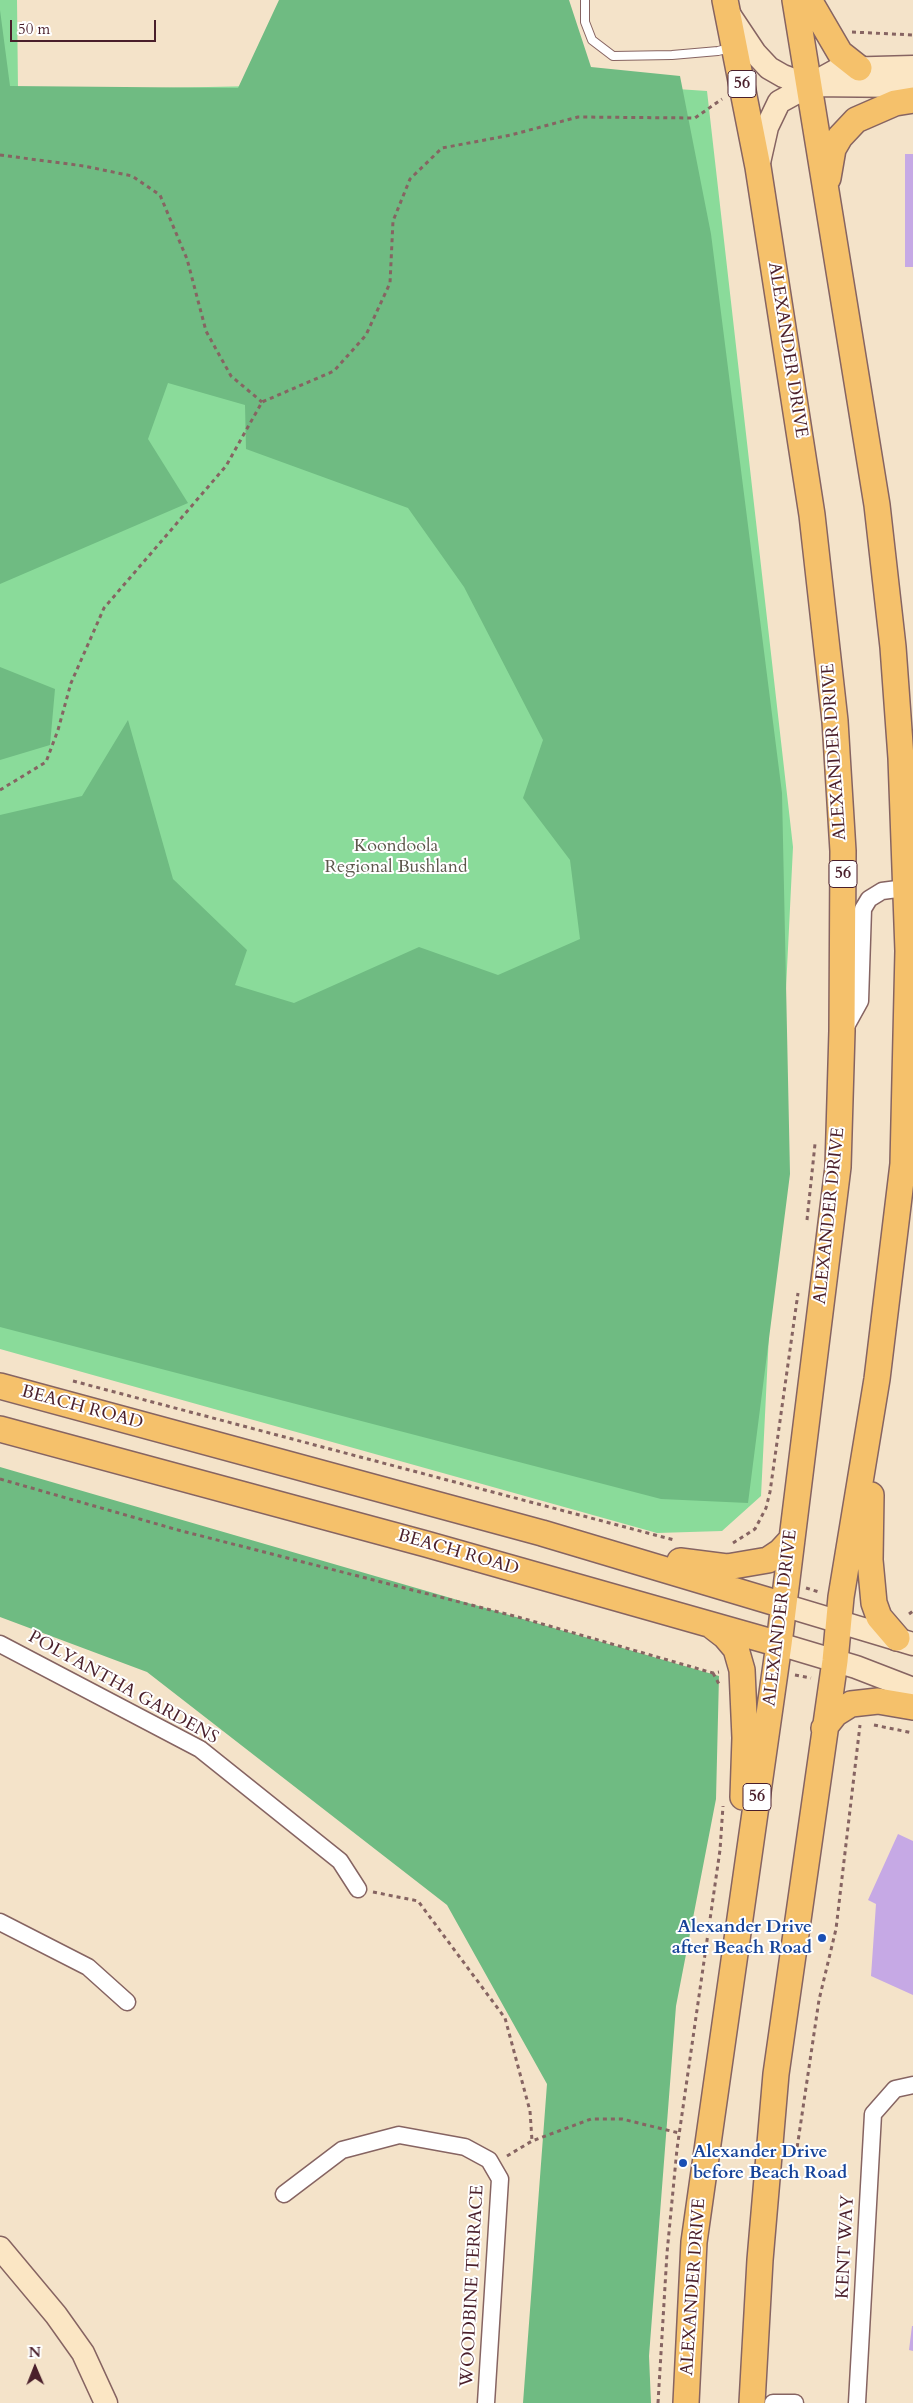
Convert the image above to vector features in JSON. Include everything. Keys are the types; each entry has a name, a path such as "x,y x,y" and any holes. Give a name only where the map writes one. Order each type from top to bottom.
{"main road":[{"path":"752,2403 760,2260 776,2074 824,1728 834,1672 841,1597 877,1379 903,1164 911,947 909,888 893,647 876,505 807,85 795,0"},
{"path":"809,0 840,53 859,68"},
{"name":"ALEXANDER DRIVE","path":"686,2403 694,2242 780,1644 838,1167 842,1032 843,851 835,721 812,515 758,167 726,5"},
{"path":"826,198 831,158 840,136 861,116 895,103 913,100"},
{"path":"901,758 913,800"},
{"path":"877,1379 882,1437 871,1495 870,1560 874,1603 879,1617 905,1641"},
{"name":"BEACH ROAD","path":"0,1386 542,1533 784,1605"},
{"name":"BEACH ROAD","path":"0,1429 426,1544 780,1644"},
{"path":"542,1533 586,1533 681,1562 727,1568 768,1560 780,1552 792,1539"},
{"path":"711,1626 725,1636 736,1649 742,1670 745,1738 741,1912"},
{"path":"824,1728 835,1714 851,1704 878,1701 913,1707"}],"street":[{"path":"726,5 742,35 769,68 783,76 807,85 913,86"},
{"path":"758,167 774,108 779,102 839,69 913,67"},
{"path":"842,1032 860,1001 864,909 869,900 882,891 909,888"},
{"name":"BEACH ROAD","path":"784,1605 905,1641"},
{"name":"POLYANTHA GARDENS","path":"0,1644 200,1749 340,1861 358,1889"},
{"name":"BEACH ROAD","path":"780,1644 834,1672 865,1670 913,1689"},
{"path":"0,1922 88,1967 127,2002"},
{"name":"KENT WAY","path":"857,2403 873,2114 895,2089 913,2085"},
{"name":"WOODBINE TERRACE","path":"284,2194 342,2150 399,2135 465,2147 489,2160 500,2179 486,2403"},
{"path":"0,2248 56,2316 83,2353 106,2403"},
{"path":"773,2403 795,2403"}],"lane":[{"path":"585,0 584,22 592,40 613,56 672,55 718,51 734,47"}],"path":[{"path":"848,28 852,32 913,35"},
{"path":"0,790 46,762 58,730 71,683 104,608 226,466 262,402 334,371 366,335 390,283 393,221 410,179 442,148 511,134 578,116 695,118 725,97 726,106"},
{"path":"0,155 84,166 132,176 160,195 187,259 206,330 231,376 262,402"},
{"path":"806,1227 815,1138"},
{"path":"728,1545 754,1529 766,1508 770,1492 798,1292"},
{"path":"63,1378 680,1541"},
{"path":"0,1480 178,1530 426,1592 713,1673 721,1689"},
{"path":"909,1614 913,1611"},
{"path":"776,1671 834,1672"},
{"path":"796,2156 818,2000 836,1928 860,1722"},
{"path":"658,2403 667,2253 679,2133 720,1850 723,1804"},
{"path":"358,1889 418,1901 505,2018 530,2111 532,2141"},
{"path":"492,2165 532,2141 591,2119 622,2119 679,2133"}],"green space":[{"name":"Koondoola Regional Bushland","path":"0,0 17,0 18,91 541,80 707,91 793,847 761,1496 722,1531 657,1533 0,1349"},
{"name":"Koondoola Regional Bushland","path":"279,0 569,0 591,67 680,76 711,234 782,793 790,1174 748,1503 661,1499 0,1327 0,815 82,796 128,720 173,879 247,950 235,985 294,1003 419,947 498,975 580,939 570,860 523,798 543,740 464,587 408,508 246,449 245,405 168,383 148,439 188,503 0,584 0,10 10,86 238,88"},
{"path":"0,667 55,689 50,745 0,760"},
{"path":"0,1467 719,1676 716,1799 676,2006 649,2356 651,2403 523,2403 547,2084 447,1905 147,1672 0,1617"}],"building":[{"path":"905,154 913,154 913,267 905,267"},
{"path":"898,1834 913,1841 913,1995 871,1976 876,1904 868,1900"},
{"path":"913,2326 913,2351 909,2350"}],"place":[{"name":"Alexander Drive after Beach Road","path":"822,1938"},
{"name":"Alexander Drive before Beach Road","path":"683,2163"}]}
